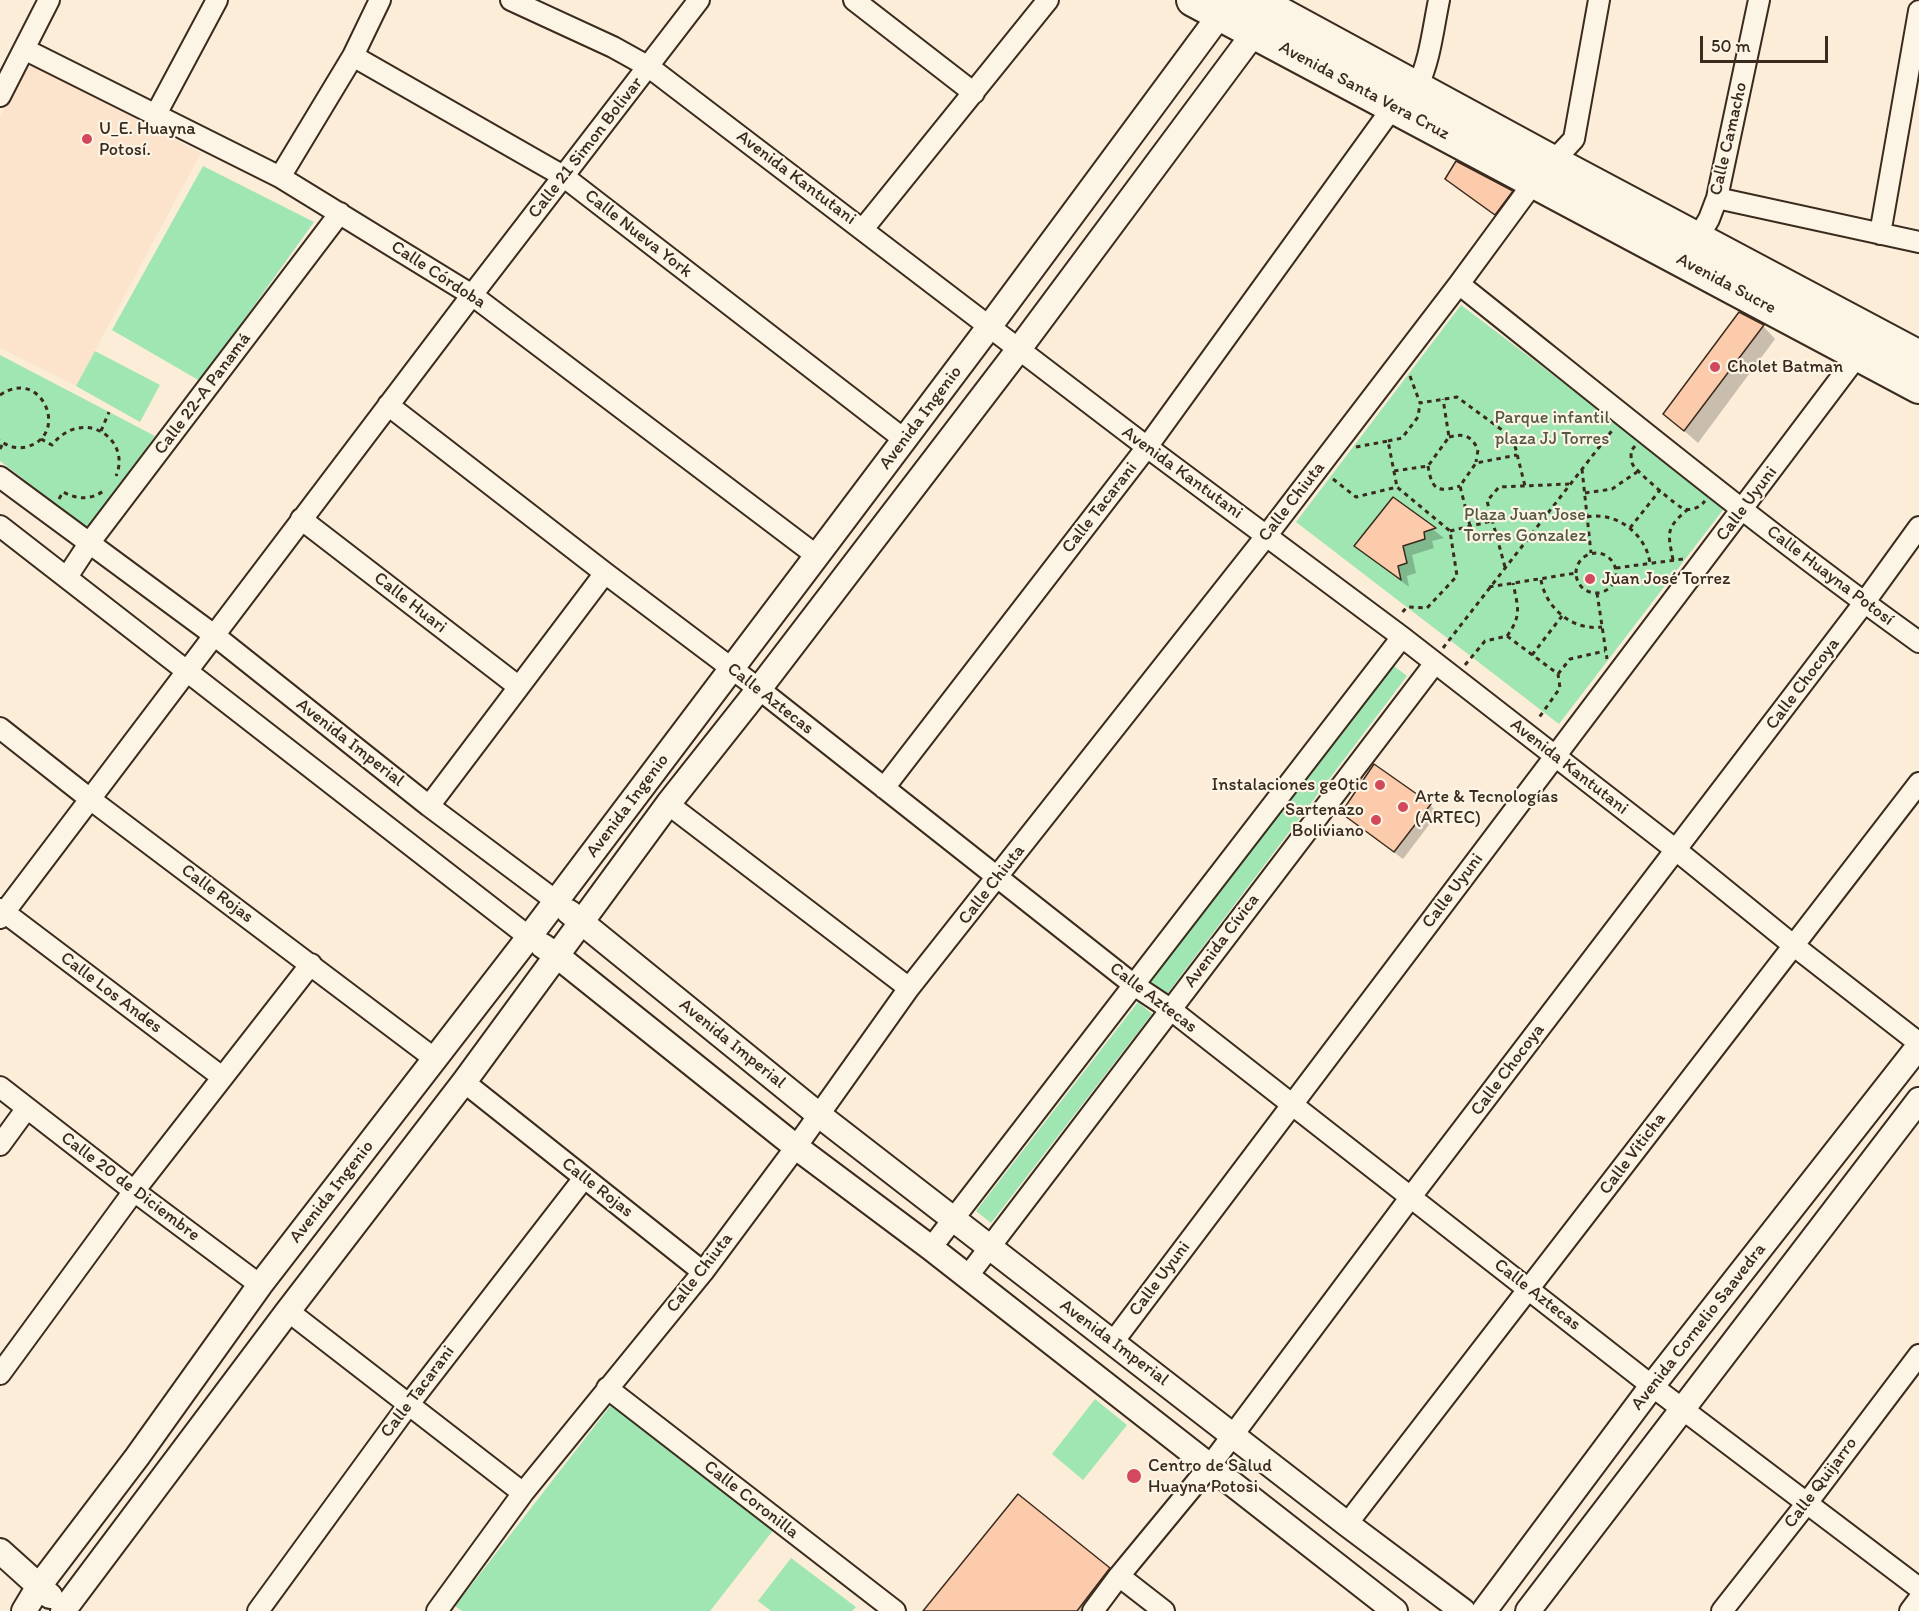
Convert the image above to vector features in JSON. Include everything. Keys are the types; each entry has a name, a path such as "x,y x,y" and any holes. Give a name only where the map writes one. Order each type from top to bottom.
{"main road":[{"name":"Avenida Santa Vera Cruz","path":"1193,0 1261,14 1405,97 1543,172"},
{"name":"Avenida Sucre","path":"1543,172 1697,239 1919,357"},
{"name":"Avenida Sucre","path":"1543,172 1858,355 1919,387"}],"street":[{"path":"0,96 49,0"},
{"path":"155,116 217,0"},
{"path":"280,177 353,56 380,0"},
{"name":"Avenida Kantutani","path":"512,0 533,4 649,67 1147,447 1435,663 1676,850 1919,1044"},
{"name":"Calle 21 Simon Bolivar","path":"1,913 699,0"},
{"path":"854,0 974,93"},
{"path":"863,229 1048,0"},
{"name":"Calle Tacarani","path":"884,788 1147,447 1423,74 1438,0"},
{"name":"Calle Chiuta","path":"439,1610 523,1493 703,1272 796,1147 909,988 1267,535 1543,172 1574,139 1599,0"},
{"name":"Calle Camacho","path":"1697,239 1709,219 1717,198 1759,0"},
{"name":"Avenida Ingenio","path":"24,1611 39,1586 137,1457 260,1285 556,901 905,440 1226,8"},
{"path":"1880,234 1919,10"},
{"name":"Avenida Ingenio","path":"65,1610 288,1311 464,1082 668,804 759,689 1019,349 1261,14"},
{"name":"Calle Córdoba","path":"24,49 280,177 472,295 817,556"},
{"name":"Calle Nueva York","path":"353,56 563,176 905,440"},
{"path":"1717,198 1919,242"},
{"name":"Calle 22-A Panamá","path":"67,577 90,542 340,213"},
{"name":"Calle Huayna Potosí","path":"1460,284 1716,489 1864,603 1919,642"},
{"name":"Calle Uyuni","path":"1113,1342 1858,355"},
{"name":"Calle Aztecas","path":"388,405 759,689 997,879 1134,985 1170,1009 1652,1386 1919,1588"},
{"name":"Avenida Imperial","path":"0,477 214,635 429,806 582,921 819,1115 1347,1524 1463,1611"},
{"name":"Calle Huari","path":"302,519 519,687"},
{"name":"Avenida Imperial","path":"0,525 528,937 556,955 796,1147 931,1248 1395,1611"},
{"name":"Calle Chocoya","path":"1093,1611 1209,1467 1410,1198 1864,603 1919,526"},
{"path":"429,806 605,573"},
{"path":"931,1248 1134,985 1396,633"},
{"name":"Avenida Cívica","path":"967,1277 988,1246 1435,663"},
{"name":"Calle Rojas","path":"0,728 90,799 435,1059"},
{"name":"Calle Viticha","path":"1347,1524 1919,783"},
{"path":"668,804 909,988"},
{"name":"Calle Los Andes","path":"1,913 222,1077"},
{"path":"0,1374 134,1191 311,964"},
{"name":"Avenida Cornelio Saavedra","path":"1484,1611 1652,1386 1919,1044"},
{"name":"Calle Rojas","path":"464,1082 703,1272"},
{"name":"Calle 20 de Diciembre","path":"0,1087 260,1285"},
{"name":"Avenida Cornelio Saavedra","path":"1528,1611 1919,1100"},
{"path":"0,1144 27,1108"},
{"name":"Calle Tacarani","path":"258,1611 409,1404 584,1178"},
{"path":"288,1311 523,1493"},
{"name":"Calle Quijarro","path":"1722,1611 1919,1355"},
{"name":"Calle Coronilla","path":"607,1388 895,1611"},
{"path":"0,1551 65,1610"},
{"path":"1119,1576 1164,1611"},
{"path":"1910,1611 1919,1599"}],"path":[{"path":"1341,439 1353,448 1402,438 1418,417 1420,403 1409,373 1398,364"},
{"path":"0,388 6,391"},
{"path":"0,395 6,391 24,388 40,396 49,413 46,431 33,445 23,448 2,442 0,449"},
{"path":"1420,403 1457,397 1513,438 1525,486"},
{"path":"1443,399 1449,437 1428,466 1434,487 1448,490 1460,486 1476,463 1478,450 1471,438 1449,437"},
{"path":"101,431 110,412"},
{"path":"1435,663 1448,639 1624,415"},
{"path":"41,439 52,445 68,430 90,427 101,431 110,438 119,459 118,471 113,482"},
{"path":"1646,433 1631,451 1632,465 1678,507 1687,510"},
{"path":"1388,441 1397,487 1450,531 1457,576 1427,608 1407,607 1396,633"},
{"path":"1476,463 1518,455"},
{"path":"1394,471 1428,466"},
{"path":"1319,468 1356,498 1397,487"},
{"path":"1582,468 1591,553"},
{"path":"1585,493 1612,489 1638,472"},
{"path":"1505,567 1487,501 1499,487 1570,484"},
{"path":"1460,486 1470,526"},
{"path":"63,492 81,499 90,498 107,489"},
{"path":"1673,560 1669,532 1672,523 1687,510 1700,507 1716,489"},
{"path":"1630,528 1660,490"},
{"path":"1587,517 1611,518 1630,528 1641,539 1649,555 1650,564"},
{"path":"1450,531 1493,521"},
{"path":"1591,553 1604,554 1614,562 1616,568 1612,586 1606,591 1597,593 1581,586 1576,573 1581,560 1591,553"},
{"path":"1616,568 1685,558 1699,568"},
{"path":"1489,587 1576,573"},
{"path":"1541,579 1549,602 1562,616 1577,624 1594,628 1602,627"},
{"path":"1454,678 1485,641 1507,636 1516,623 1519,612 1513,584"},
{"path":"1597,593 1607,661 1621,671"},
{"path":"1532,655 1562,616"},
{"path":"1507,636 1558,674 1560,688 1527,734"},
{"path":"1558,674 1570,659 1605,651"}],"shaded area":[{"path":"33,66 201,153 76,386 0,348 0,116 25,69"}],"green space":[{"path":"203,166 314,222 200,381 112,330"},
{"name":"Plaza Juan Jose Torres Gonzalez","path":"1461,305 1726,506 1559,724 1296,522"},
{"path":"95,351 160,385 140,422 76,386"},
{"path":"0,355 155,436 88,529 0,461"},
{"path":"1389,662 1407,676 1167,994 1149,980"},
{"path":"1138,1002 1152,1014 991,1223 976,1211"},
{"path":"1095,1399 1127,1425 1083,1480 1052,1454"},
{"path":"611,1405 637,1422 775,1528 710,1611 462,1611 455,1606"},
{"path":"791,1558 856,1607 852,1611 771,1611 758,1601"}],"building":[{"path":"1456,161 1513,191 1495,215 1445,179"},
{"name":"Cholet Batman","path":"1739,312 1764,325 1684,431 1663,414"},
{"path":"1393,497 1436,528 1424,532 1425,539 1403,546 1407,563 1398,566 1401,580 1354,546"},
{"path":"1374,764 1431,804 1394,852 1341,813"},
{"path":"1018,1494 1110,1568 1077,1611 923,1611"}],"place":[{"name":"U_E. Huayna Potosí.","path":"87,139"},
{"name":"Cholet Batman","path":"1715,367"},
{"name":"Juan José Torrez","path":"1590,579"},
{"name":"Instalaciones ge0tic","path":"1380,785"},
{"name":"Arte & Tecnologías (ARTEC)","path":"1403,807"},
{"name":"Sartenazo Boliviano","path":"1376,820"},
{"name":"Centro de Salud Huayna Potosi","path":"1134,1476"}],"park label":[{"name":"Parque infantil plaza JJ Torres","path":"1552,428"}]}
